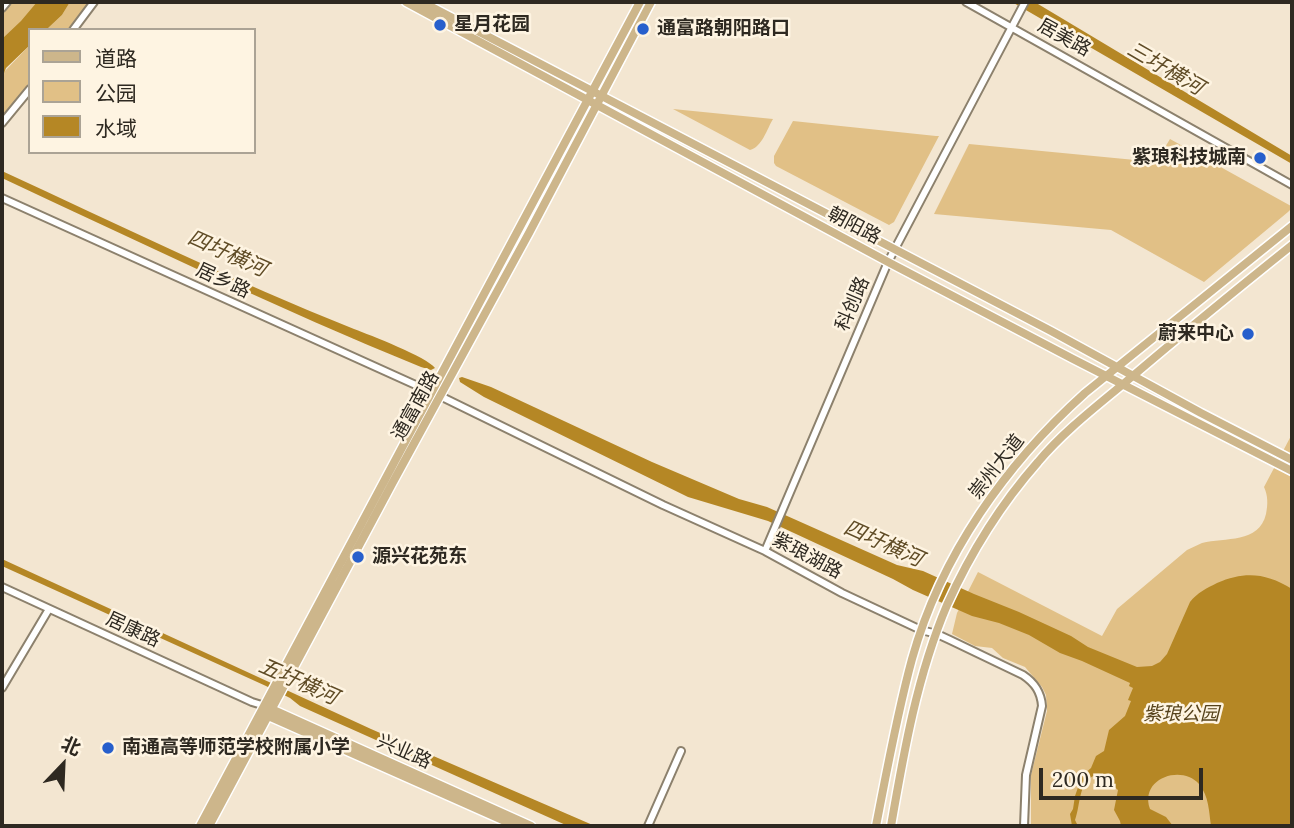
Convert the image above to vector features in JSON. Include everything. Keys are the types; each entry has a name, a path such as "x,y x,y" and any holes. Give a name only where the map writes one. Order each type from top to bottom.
{"main road":[{"name":"朝阳路","path":"405,2 888,262 1292,471"},
{"name":"朝阳路","path":"422,2 1292,460"},
{"name":"通富南路","path":"281,683 529,233 640,2"},
{"name":"通富南路","path":"597,93 651,2"},
{"name":"通富南路","path":"209,826 431,393 592,103"},
{"name":"崇州大道","path":"876,826 912,657 943,576 990,499 1022,457 1058,417 1292,226"},
{"name":"崇州大道","path":"891,826 911,718 924,668 946,608 998,513 1038,462 1072,427 1292,245"},
{"name":"通富南路","path":"200,826 267,711"},
{"name":"兴业路","path":"267,711 516,826"},
{"name":"兴业路","path":"267,711 531,826"}],"street":[{"path":"2,8 7,2"},
{"path":"74,28 94,2"},
{"name":"居美路","path":"966,2 1292,185"},
{"name":"科创路","path":"765,551 888,262 1023,5"},
{"path":"2,123 28,91"},
{"name":"居乡路","path":"2,198 431,393"},
{"name":"紫琅湖路","path":"431,393 765,551 842,593 922,630 937,634 1031,680 1042,697 1042,713 1026,775 1024,826"},
{"name":"居康路","path":"2,587 267,711"},
{"path":"2,688 49,609"},
{"path":"648,826 681,751"}],"green space":[{"path":"11,2 51,2 2,46 2,14"},
{"path":"70,2 89,2 70,28 48,28 62,15"},
{"path":"28,47 28,84 2,116 2,74"},
{"path":"673,109 773,119 761,142 750,150"},
{"path":"793,121 939,136 894,222 889,225 776,166 774,156"},
{"path":"1170,139 1291,206 1288,212 1204,282 1111,230 934,214 969,144 1156,162"},
{"name":"紫琅公园","path":"1292,434 1292,826 1031,826 1031,775 1047,711 1046,695 1025,667 1003,658 992,648 975,646 952,634 957,613 978,572 1102,636 1117,609 1187,550 1202,543 1249,535 1262,524 1267,510 1264,487"}],"water":[{"path":"37,2 70,2 62,15 48,28 28,28 28,47 6,68 2,78 2,39"},
{"path":"1012,2 1035,2 1292,156 1292,164"},
{"path":"2,171 221,272 398,347 435,368 431,370 421,367 210,275 2,178"},
{"path":"459,378 491,387 739,499 767,507 897,565 923,571 1019,612 1071,636 1088,647 1137,667 1152,666 1160,662 1167,654 1190,602 1217,583 1246,575 1264,577 1292,589 1292,826 1211,826 1207,799 1199,784 1192,778 1173,775 1156,782 1148,798 1150,809 1166,817 1173,826 1121,826 1114,810 1118,790 1101,775 1094,776 1084,785 1075,820 1078,826 1072,826 1070,814 1082,776 1091,768 1096,756 1104,751 1109,730 1125,716 1133,688 1129,686 1130,683 1060,653 1029,635 972,616 913,590 768,521 688,497 484,397 460,382"},
{"path":"2,559 371,729 595,826 568,826 300,706 266,686 2,566"}],"place":[{"name":"星月花园","path":"440,25"},
{"name":"通富路朝阳路口","path":"643,29"},
{"name":"紫琅科技城南","path":"1260,158"},
{"name":"蔚来中心","path":"1248,334"},
{"name":"源兴花苑东","path":"358,557"},
{"name":"南通高等师范学校附属小学","path":"108,748"}],"water label":[{"name":"三圩横河","path":"1165,69"},
{"name":"四圩横河","path":"227,254"},
{"name":"四圩横河","path":"883,544"},
{"name":"五圩横河","path":"298,682"}]}
